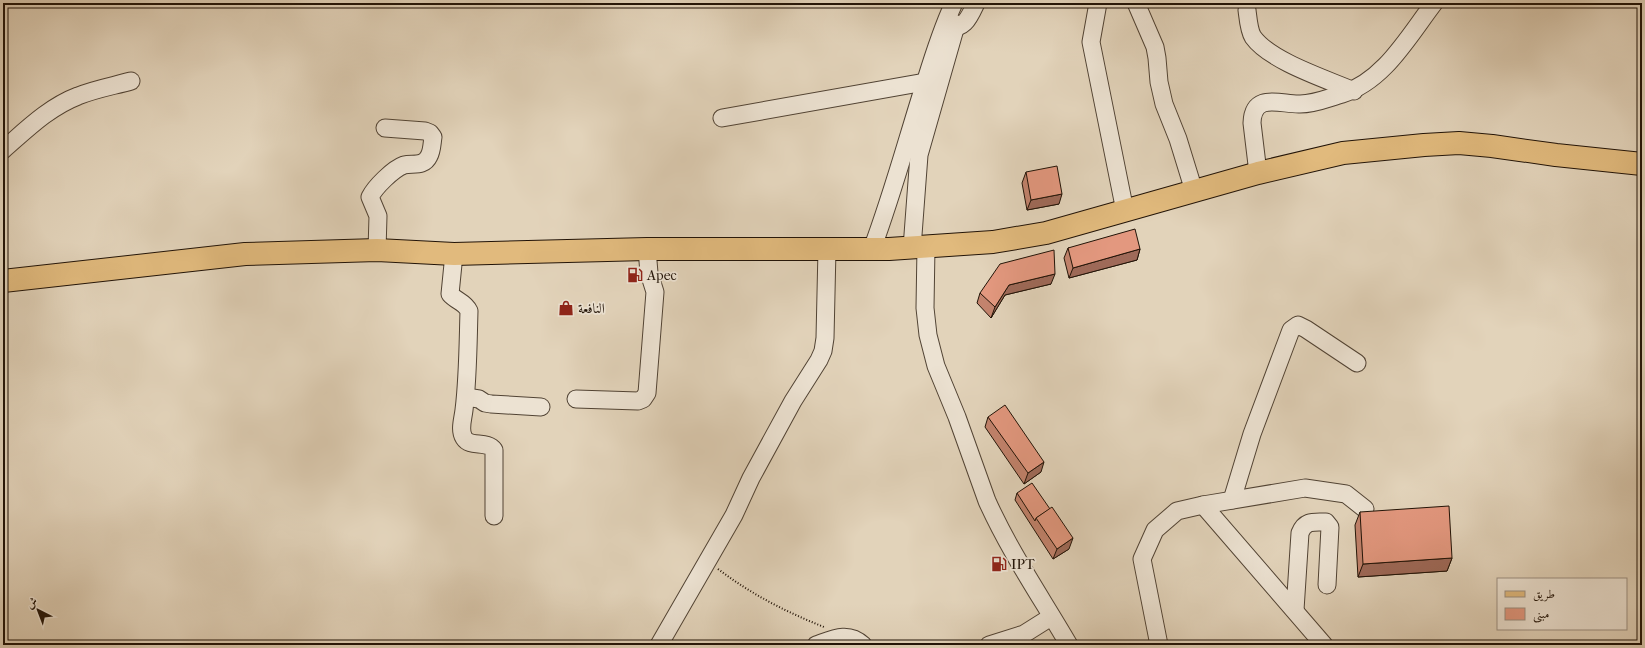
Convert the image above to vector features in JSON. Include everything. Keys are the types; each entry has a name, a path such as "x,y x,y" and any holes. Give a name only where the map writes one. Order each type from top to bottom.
{"main road":[{"path":"3,281 232,254 377,250 454,254 647,249 872,249 993,242 1039,235 1258,173 1343,153 1387,147 1459,143 1642,164"}],"street":[{"path":"949,27 966,21 976,3"},
{"path":"1098,3 1091,42 1125,211"},
{"path":"1136,3 1155,47 1159,82 1164,104 1184,157 1194,191"},
{"path":"1258,173 1252,117 1258,107 1268,101 1299,105 1317,102 1354,91 1380,72 1434,3"},
{"path":"872,249 921,117 949,27 953,4"},
{"path":"1247,10 1252,36 1266,50 1295,65 1354,91"},
{"path":"3,150 33,122 63,103 77,96 131,81"},
{"path":"722,118 932,81"},
{"path":"921,117 919,155 919,247 928,335 936,366 957,417 990,508 1005,540 1069,645"},
{"path":"377,250 378,216 370,197 372,192 397,169 405,165 424,162 429,156 433,137 430,133 425,131 385,128"},
{"path":"576,399 638,401 643,399 646,393 655,292 649,273 647,249"},
{"path":"659,645 734,515 751,478 793,401 819,360 823,351 825,338 827,249"},
{"path":"454,254 450,294 454,299 467,306 469,311 466,397 462,429 464,438 469,442 488,444 494,450 494,516"},
{"path":"1232,500 1252,434 1291,330 1298,326 1306,329 1357,363"},
{"path":"466,397 479,399 485,403 492,404 540,407"},
{"path":"1159,645 1142,559 1154,530 1176,511 1305,488 1346,494 1365,509"},
{"path":"1203,505 1324,645"},
{"path":"1295,610 1300,533 1303,527 1310,522 1326,522 1330,527 1327,585"},
{"path":"989,645 1024,634 1051,617"},
{"path":"816,645 842,636 849,637 863,645"}],"path":[{"path":"708,561 740,586 760,598 842,636"}],"building":[{"path":"1057,166 1062,194 1031,200 1026,172"},
{"path":"1135,229 1140,249 1073,268 1068,248"},
{"path":"1054,250 1055,274 1009,285 995,307 980,293 1000,264"},
{"path":"1005,405 1044,462 1028,473 988,417"},
{"path":"1032,483 1050,509 1036,518 1035,521 1017,493"},
{"path":"1449,506 1452,558 1363,564 1360,512"},
{"path":"1052,507 1073,538 1057,549 1036,518"}],"place":[{"name":"Apec","path":"635,275"},
{"name":"النافعة","path":"566,308"},
{"name":"IPT","path":"999,564"}]}
